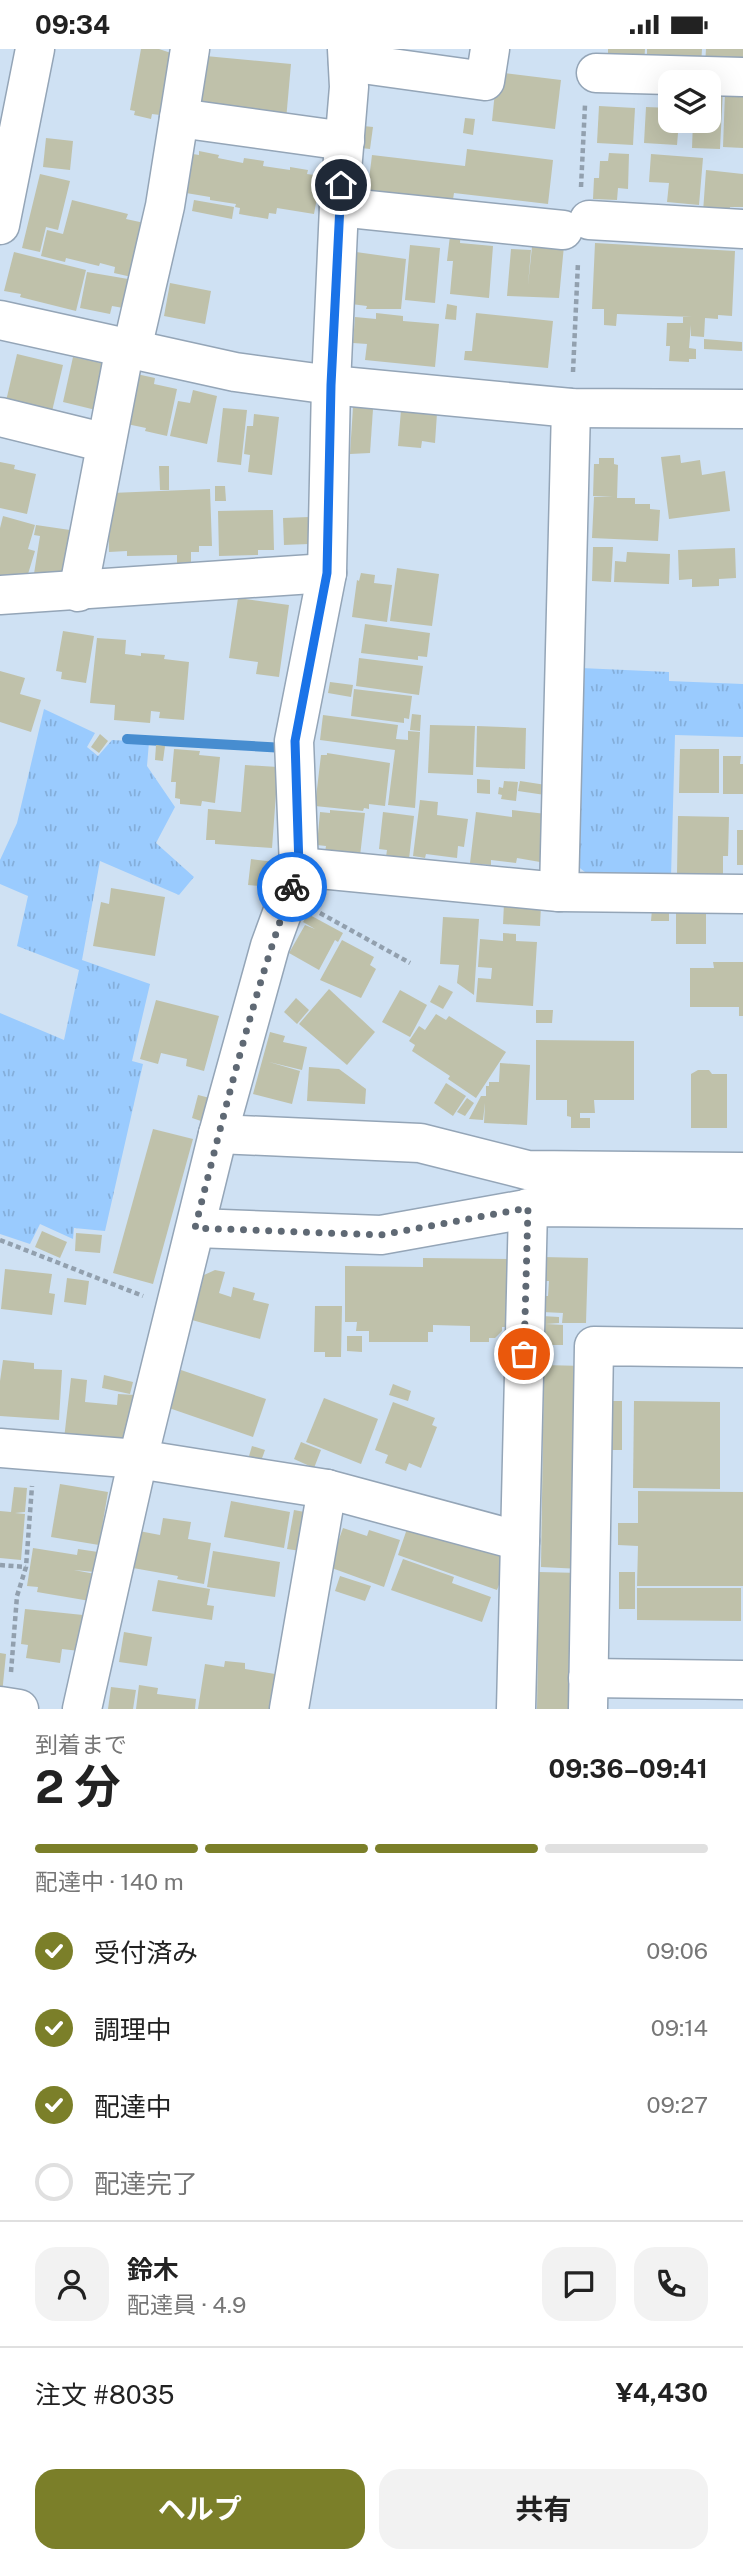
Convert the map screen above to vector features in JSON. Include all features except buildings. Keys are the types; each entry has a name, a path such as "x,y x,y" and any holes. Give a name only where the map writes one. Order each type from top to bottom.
{"street":[{"path":"0,225 36,49"},
{"path":"78,591 106,443 165,206 190,49"},
{"path":"82,1709 138,1459 218,1134 270,946 294,881 295,741 327,573 331,385 339,207 349,87 347,56 485,81 489,49"},
{"path":"596,73 743,77"},
{"path":"179,118 345,141"},
{"path":"339,207 576,225 743,229"},
{"path":"0,320 235,372 331,385 571,408 743,409"},
{"path":"559,892 571,408"},
{"path":"0,417 106,443"},
{"path":"0,595 327,573"},
{"path":"294,881 559,892 743,894"},
{"path":"218,1134 420,1143 527,1170 743,1172"},
{"path":"195,1228 381,1235 532,1207 743,1209"},
{"path":"516,1709 532,1207"},
{"path":"743,1348 594,1346 588,1693 743,1680"},
{"path":"18,1449 138,1459 327,1489 520,1541"},
{"path":"289,1709 327,1489"}],"path":[{"path":"294,881 410,963"},
{"path":"0,1240 176,1308"},
{"path":"9,1708 17,1596 26,1567 18,1449"},
{"path":"0,1565 26,1567"}],"green space":[{"path":"581,668 669,672 669,681 743,684 743,737 675,735 671,877 590,876 576,865"},
{"path":"44,709 95,733 87,747 98,756 112,740 149,742 147,766 175,807 156,843 194,877 179,895 100,861 82,960 150,984 132,1061 143,1064 105,1231 74,1228 73,1239 40,1224 30,1244 0,1234 0,1013 64,1040 79,970 17,946 28,896 0,884 0,860 17,823"}],"waterway":[{"path":"127,739 285,748"}],"way so far":[{"path":"292,887 270,946 195,1228 381,1235 528,1208 524,1354"}],"route":[{"path":"292,887 299,867 295,741 327,573 331,385 341,185"}]}
